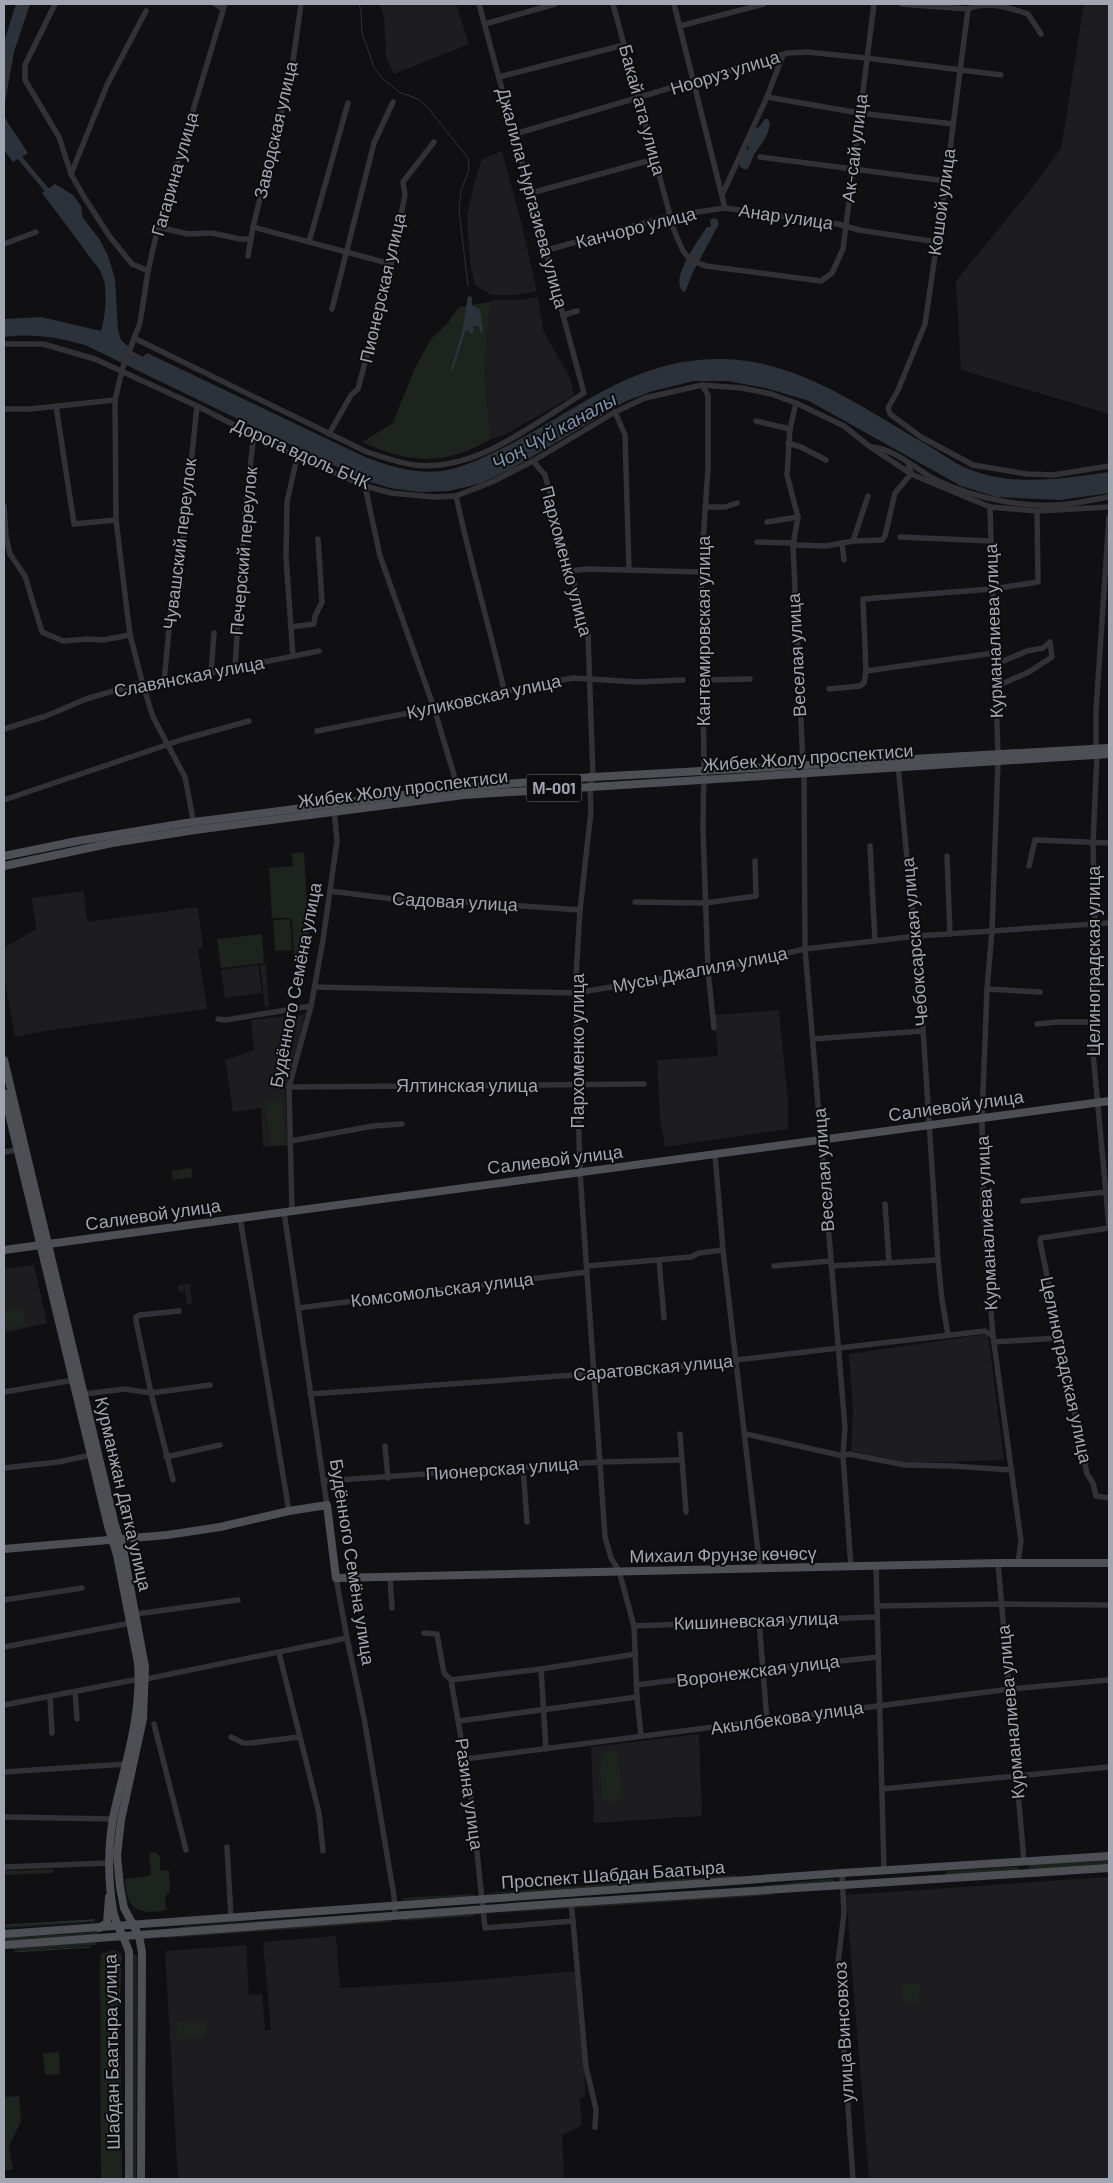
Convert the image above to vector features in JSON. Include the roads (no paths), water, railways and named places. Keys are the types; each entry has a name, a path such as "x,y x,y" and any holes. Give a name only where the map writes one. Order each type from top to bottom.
{"main road":[{"name":"Жибек Жолу проспектиси","path":"1096,752 1109,748"},
{"name":"Жибек Жолу проспектиси","path":"456,792 590,786 704,775 998,757 1096,752 1109,754"},
{"name":"Жибек Жолу проспектиси","path":"4,856 96,838 456,792 593,777 704,775"},
{"name":"Жибек Жолу проспектиси","path":"4,866 195,826"},
{"name":"Курманжан Датка улица","path":"4,1060 91,1455 136,1614 145,1662 127,1764 113,1819 110,1887 113,1912 120,1927"},
{"name":"Курманжан Датка улица","path":"4,1093 84,1394 116,1540 117,1555 142,1679 140,1734 121,1820 117,1855 124,1908 139,1936"},
{"name":"Салиевой улица","path":"4,1250 1109,1101"},
{"path":"4,1549 116,1540 220,1526 327,1505"},
{"name":"Будённого Семёна улица","path":"327,1505 336,1578"},
{"name":"Михаил Фрунзе көчөсү","path":"336,1578 998,1563 1109,1564"},
{"name":"Проспект Шабдан Баатыра","path":"4,1934 884,1870 1109,1856"},
{"path":"1024,1861 1025,1873"},
{"path":"941,1866 943,1878"},
{"path":"921,1868 922,1880"},
{"name":"Проспект Шабдан Баатыра","path":"4,1945 483,1909 1109,1868"},
{"path":"746,1880 747,1892"},
{"path":"99,1928 106,1923 110,1887"},
{"name":"Шабдан Баатыра улица","path":"120,1927 129,1952 129,2179"},
{"name":"Шабдан Баатыра улица","path":"139,1936 142,1952 141,2179"}],"street":[{"path":"55,4 25,65 25,80 59,137 71,174 110,237 132,264 148,271"},
{"path":"215,4 224,6"},
{"name":"Заводская улица","path":"248,256 253,227 292,68 301,4"},
{"name":"Джалила Нургазиева улица","path":"329,434 367,452 416,466 462,462 513,438 584,393 547,250 479,4"},
{"path":"485,24 555,4"},
{"name":"Бакай ата улица","path":"613,4 670,216"},
{"name":"Анар улица","path":"674,4 725,208 937,242"},
{"path":"680,26 764,4"},
{"name":"Ак-сай улица","path":"670,216 685,256 700,264 821,281 832,273 838,264 843,249 874,4"},
{"path":"901,4 968,8 976,5 1006,6 1028,14 1041,34"},
{"name":"Гагарина улица","path":"135,342 158,227 224,6"},
{"name":"Кошой улица","path":"968,8 946,181 925,324 898,390 888,408 890,414 921,437 972,465 1027,474 1053,475 1109,466"},
{"path":"71,174 107,86 146,11"},
{"path":"499,77 624,45"},
{"name":"Нооруз улица","path":"515,134 639,99 782,55 807,52 1001,75"},
{"path":"722,194 767,97 782,55"},
{"path":"767,97 860,113 953,124"},
{"path":"332,309 374,143 393,102"},
{"path":"309,242 348,103"},
{"name":"Пионерская улица","path":"329,434 351,395 358,389 391,264 405,194 404,182 434,142"},
{"path":"760,158 946,181"},
{"path":"531,192 655,159"},
{"name":"Канчоро улица","path":"547,250 670,216 725,208"},
{"path":"158,227 188,234 212,233 240,239 251,239"},
{"path":"253,227 391,264"},
{"path":"4,244 36,232"},
{"path":"564,314 577,312"},
{"path":"195,826 185,777 153,717 130,635 116,520 114,400 123,369 135,342 329,434"},
{"name":"Дорога вдоль БЧК","path":"4,344 43,344 123,369 297,457 365,486 391,493 434,497 456,496 492,482 533,461 615,412 645,398 702,385 772,394 796,403 844,426 869,446"},
{"name":"Кантемировская улица","path":"702,385 708,395 708,468 701,572 704,775 702,829 708,971 714,1028"},
{"path":"4,409 114,400"},
{"name":"Веселая улица","path":"796,403 788,443 787,474 798,517 793,544 804,769 805,949 822,1139 830,1263 846,1427 843,1456 851,1567"},
{"path":"56,406 74,524 116,520"},
{"name":"Чувашский переулок","path":"164,682 172,598 184,532 197,406"},
{"path":"615,412 626,435 628,570"},
{"path":"756,421 790,429"},
{"name":"Печерский переулок","path":"235,668 244,528 254,434"},
{"path":"788,443 801,447 826,460"},
{"path":"869,446 880,448 908,462 936,480 981,496 1024,504 1066,504 1109,497"},
{"path":"869,446 911,474 990,507 1036,511 1109,507"},
{"path":"293,656 286,558 287,502 297,457"},
{"name":"Пархоменко улица","path":"533,461 545,475 588,634 593,777 590,786 591,811 580,910 575,993 580,1172 592,1373 605,1538 611,1558 619,1572 634,1626 636,1685 641,1736"},
{"path":"908,462 911,474"},
{"path":"757,542 826,546 853,541 882,540 885,536 895,493 911,474"},
{"path":"365,486 380,556 434,708 456,792"},
{"path":"456,496 468,552 480,590 504,690"},
{"path":"853,541 868,496"},
{"path":"981,496 990,507"},
{"path":"1102,498 1109,507"},
{"path":"705,507 725,507 737,503"},
{"path":"4,506 6,537 10,554 25,576 42,632 63,641 103,640 130,635"},
{"name":"Курманалиева улица","path":"990,507 998,757 992,931 987,989 982,1118 983,1208 993,1339 1021,1541 1018,1563"},
{"path":"829,690 860,686 864,683 866,671 863,598 992,589 1038,582 1036,511"},
{"path":"767,522 798,517"},
{"name":"Целиноградская улица","path":"1109,517 1096,710 1092,1022 1096,1102 1109,1227 1040,1239 1058,1338 1087,1474 1093,1483 1096,1496 1109,1498"},
{"path":"900,537 991,541"},
{"path":"291,627 314,624 315,616 322,602 318,539"},
{"path":"842,543 844,560"},
{"path":"570,571 586,569 701,572"},
{"path":"211,673 214,633"},
{"path":"994,665 1027,651 1043,648 1050,642 1052,658 1029,672 995,687"},
{"name":"Славянская улица","path":"4,729 46,716 86,698 138,684 164,682 319,652"},
{"path":"866,671 994,653"},
{"name":"Куликовская улица","path":"317,731 434,708 457,700 504,690 573,678 637,682 682,680"},
{"path":"703,680 750,679"},
{"path":"4,800 167,745 249,722"},
{"name":"Чебоксарская улица","path":"898,763 911,900 917,936 938,1260 948,1335"},
{"name":"Будённого Семёна улица","path":"327,1505 298,1308 288,1211 291,1141 289,1087 315,988 337,842 334,808"},
{"path":"1029,866 1034,840 1109,843"},
{"path":"870,846 875,941"},
{"path":"947,856 950,934"},
{"path":"635,902 705,903 756,896 755,861"},
{"name":"Садовая улица","path":"330,891 400,900 440,900 580,910"},
{"name":"Мусы Джалиля улица","path":"315,988 575,993 708,971 805,949 917,936 1109,923"},
{"path":"987,989 1040,992"},
{"path":"218,1019 226,1020 311,1006"},
{"path":"1037,1024 1092,1022"},
{"path":"813,1039 923,1031"},
{"name":"Ялтинская улица","path":"289,1087 644,1084"},
{"path":"291,1141 373,1126 402,1124"},
{"path":"4,1152 18,1150"},
{"path":"716,1155 723,1250 735,1361 746,1434 760,1569"},
{"path":"1023,1201 1106,1192"},
{"path":"885,1204 889,1262"},
{"path":"240,1218 289,1511"},
{"name":"Комсомольская улица","path":"298,1308 691,1257 699,1253 723,1250"},
{"path":"659,1260 664,1318"},
{"path":"774,1266 938,1260"},
{"path":"173,1480 151,1393 136,1317 179,1310"},
{"name":"Саратовская улица","path":"310,1394 735,1361 985,1332 993,1339 1058,1338"},
{"path":"4,1392 74,1380"},
{"path":"84,1394 125,1388 151,1393 210,1385"},
{"path":"680,1434 686,1512"},
{"path":"746,1434 843,1456 850,1454 905,1466 952,1466 1012,1470"},
{"path":"166,1457 220,1445"},
{"path":"385,1446 388,1478"},
{"path":"4,1468 58,1462 91,1455"},
{"name":"Пионерская улица","path":"323,1481 600,1462 681,1460"},
{"path":"523,1467 527,1522"},
{"name":"Курманалиева улица","path":"998,1563 1024,1861"},
{"path":"876,1566 884,1870"},
{"path":"390,1577 392,1608"},
{"name":"Будённого Семёна улица","path":"336,1578 364,1718 395,1916"},
{"path":"4,1600 82,1588"},
{"path":"136,1614 238,1600"},
{"path":"877,1606 1109,1605"},
{"name":"Кишиневская улица","path":"634,1626 877,1617"},
{"path":"759,1620 767,1721"},
{"path":"4,1648 131,1623"},
{"name":"Разина улица","path":"424,1633 437,1634 444,1673 451,1680 471,1796 485,1928 573,1921"},
{"path":"4,1705 279,1653 347,1638"},
{"path":"279,1653 319,1813 323,1851"},
{"path":"451,1680 541,1669 636,1654"},
{"name":"Воронежская улица","path":"636,1685 879,1657"},
{"path":"541,1669 546,1750"},
{"name":"Акылбекова улица","path":"465,1759 1010,1689 1109,1680"},
{"path":"75,1692 77,1719"},
{"path":"50,1697 52,1733"},
{"path":"459,1721 637,1697"},
{"path":"154,1724 186,1850"},
{"path":"231,1737 243,1743 251,1743 299,1737"},
{"path":"4,1772 127,1764"},
{"path":"882,1789 1109,1767"},
{"path":"4,1817 113,1819"},
{"path":"228,1847 231,1918"},
{"path":"4,1867 110,1864"},
{"name":"улица Винсовхоз","path":"842,1873 844,1913 838,1963 853,2179"},
{"path":"571,1903 586,2067 596,2109 595,2127"}],"water":[{"path":"16,4 30,4 14,52 4,115 4,42"},
{"path":"4,115 28,153 13,162 4,150"},
{"path":"765,119 768,119 770,124 768,132 746,170 740,167 739,160 745,148 747,150 749,148 747,143 754,129 759,127"},
{"path":"55,184 73,195 81,206 83,218 100,240 108,256 115,279 118,330 121,340 129,347 126,354 140,359 147,353 363,456 392,466 431,472 459,467 509,445 610,387 636,376 662,367 691,361 722,359 750,361 777,367 828,388 956,463 983,474 1001,478 1037,480 1109,472 1109,493 1060,500 997,497 961,486 809,401 766,388 728,381 694,381 653,391 626,401 513,468 482,483 449,491 419,492 390,488 364,480 85,345 44,336 4,337 4,319 41,317 101,331 104,319 105,283 98,267 42,193"},
{"path":"713,218 717,219 719,224 693,272 685,292 683,292 680,286 682,269 707,227 711,227 710,220"},
{"path":"468,296 472,297 472,305 480,310 483,329 481,335 479,326 474,326 473,333 470,334 468,330 465,332 453,370 451,369 462,332"}],"waterway":[{"path":"359,4 362,33 374,67 382,78 399,92 418,99 428,108 468,158 469,170 461,190 459,210 468,286"},
{"path":"16,153 51,195"},
{"name":"Чоң Чүй каналы","path":"126,351 146,361"},
{"path":"5,1925 94,1920"},
{"path":"14,1952 90,1947"}]}
